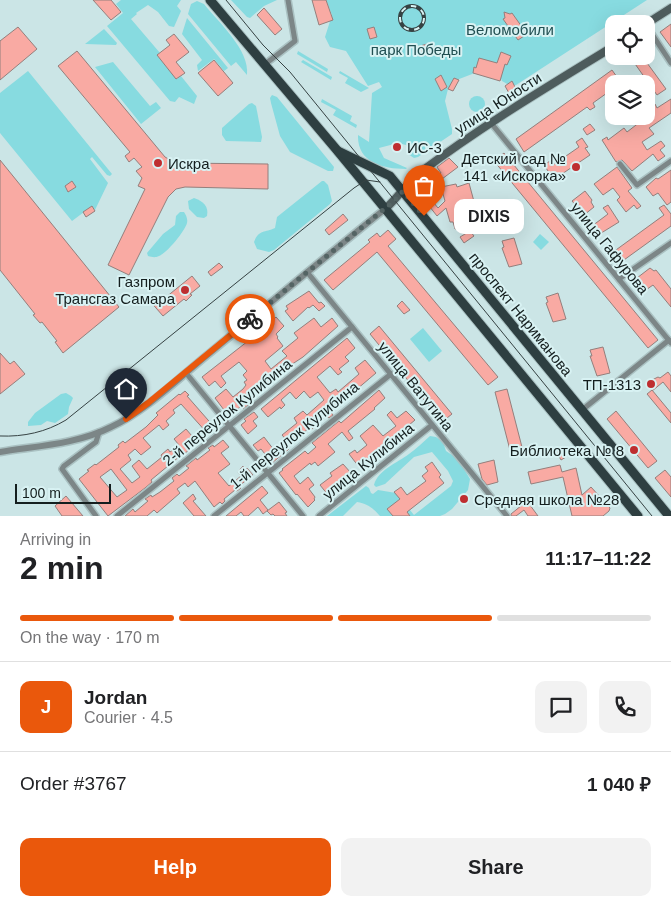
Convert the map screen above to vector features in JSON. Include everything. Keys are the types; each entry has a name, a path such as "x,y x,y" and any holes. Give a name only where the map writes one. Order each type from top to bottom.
{"main road":[{"name":"проспект Нариманова","path":"210,0 638,516"},
{"path":"655,19 671,8"},
{"name":"улица Юности","path":"385,209 420,172 491,124 605,52"},
{"name":"проспект Нариманова","path":"336,150 390,176 669,516"}],"street":[{"path":"264,65 295,42 288,0"},
{"path":"655,39 671,63"},
{"name":"улица Гафурова","path":"491,124 670,341"},
{"path":"620,164 637,185 671,161"},
{"path":"0,452 51,444 99,432 126,419 186,373 385,209"},
{"path":"619,279 671,243"},
{"name":"улица Ватутина","path":"307,272 507,516"},
{"name":"2-й переулок Кулибина","path":"117,516 352,327"},
{"path":"582,410 670,341"},
{"path":"186,373 304,516"},
{"name":"1-й переулок Кулибина","path":"214,516 391,374"},
{"name":"улица Кулибина","path":"319,516 432,425"},
{"path":"96,516 62,469 96,442 99,432"}],"green space":[{"path":"121,0 181,0 177,6 181,11 174,27 169,26 158,12 148,5 131,19 160,53 157,55 177,79 181,76 197,96 194,104 179,97 175,102 170,101 107,26 123,13 116,4"},
{"path":"231,0 277,0 264,6 250,18"},
{"name":"парк Победы","path":"326,0 647,0 624,15 605,15 605,27 516,85 509,85 502,81 500,76 480,71 454,81 448,89 445,101 452,134 414,158 408,154 406,145 398,143 379,148 384,158 406,169 380,165 366,158 362,152 358,135 369,142 372,93 382,87 379,82 368,86 346,51 330,47 325,37 332,15"},
{"path":"197,1 204,4 239,47 247,66 247,75 236,62 231,66 188,14 191,4"},
{"path":"187,18 228,68 224,71 214,59 198,71 197,65 202,60 182,34"},
{"path":"104,29 117,43 116,45 85,44"},
{"path":"298,51 328,69 327,72 297,54"},
{"path":"303,60 332,77 331,80 301,62"},
{"path":"113,62 150,106 156,102 161,108 141,124 95,67"},
{"path":"28,71 112,174 110,176 107,175 92,157 90,159 108,183 95,210 92,206 72,221 0,133 0,93"},
{"path":"340,71 369,88 361,92 345,83 348,78 339,73"},
{"path":"272,95 277,97 334,167 333,171 328,171 290,152 280,136 270,98"},
{"path":"477,96 485,104 477,112 469,104"},
{"path":"322,99 352,116 350,121 357,125 356,128 333,115 336,110 321,102"},
{"path":"252,103 256,106 262,137 261,142 226,141 222,135 222,128"},
{"path":"322,181 328,185 332,201 330,204 274,250 269,252 257,249 254,242 258,235 275,228 277,217"},
{"path":"194,198 203,202 206,207 207,216 204,218 197,217 189,209 188,201"},
{"path":"180,212 184,212 187,217 186,227 162,254 156,257 148,256 147,253 163,234 175,225 176,216"},
{"path":"540,234 549,242 541,250 533,242"},
{"path":"423,328 442,351 429,362 410,339"},
{"path":"66,393 73,398 68,414 55,423 47,421 41,425 28,426 28,422 35,413 61,394"},
{"path":"430,436 436,437 443,442 446,451 458,459 470,479 468,490 452,509 440,516 380,516 370,507 357,502 343,516 327,516 366,486 373,494 378,490 396,493 414,515 451,486 453,481 448,471 432,452 414,457 385,484 376,487 374,485 379,475 412,452"}],"building":[{"path":"93,0 111,0 121,12 111,20"},
{"name":"парк Победы","path":"312,0 326,0 333,20 319,25"},
{"path":"264,8 282,29 275,35 257,15"},
{"path":"504,12 512,13 527,34 518,40 503,19 505,18"},
{"path":"671,24 671,47 660,32"},
{"path":"18,27 37,49 0,80 0,41"},
{"path":"374,27 377,37 370,39 367,29"},
{"path":"174,34 189,52 176,62 185,73 176,79 157,55 170,45 166,40"},
{"path":"431,43 434,49 419,56 416,47"},
{"name":"Искра","path":"77,51 165,157 180,163 268,164 268,189 185,187 176,189 168,197 129,275 108,265 145,189 138,186 142,178 136,171 142,167 134,158 129,162 125,156 130,152 58,66"},
{"path":"501,52 511,56 507,65 505,64 500,81 473,73 479,58 497,63"},
{"path":"214,60 233,83 218,96 198,73"},
{"path":"636,65 649,65 666,89 657,95 655,92 655,75 643,75"},
{"path":"612,70 616,75 605,75"},
{"path":"441,75 447,87 441,91 435,79"},
{"path":"605,75 605,94 593,103 595,107 590,110 587,107 524,152 516,139"},
{"path":"454,78 459,80 453,91 448,89"},
{"path":"512,81 517,91 510,95 505,86"},
{"path":"671,99 671,113 655,124 655,104 657,108"},
{"path":"590,124 595,130 587,135 583,129"},
{"path":"636,125 653,125 649,128 654,134 642,142 647,150 661,141 665,146 660,150 665,156 658,161 653,154 632,171 622,160 616,162 602,140 607,137 608,140 624,128 627,132"},
{"path":"582,138 588,147 585,148 590,155 556,178 552,173 550,174 544,165 550,161 553,165 579,147 576,142"},
{"path":"504,153 658,340 648,348 494,161"},
{"path":"449,158 458,167 434,185 432,182 441,173 437,167"},
{"path":"0,160 119,307 63,353 55,342 57,341 42,322 40,323 33,315 35,314 0,270"},
{"path":"617,167 632,188 628,191 641,206 637,209 634,205 626,212 617,200 620,197 613,188 603,195 594,184"},
{"path":"671,170 671,202 667,205 658,193 653,196 646,187 656,178 658,179"},
{"path":"72,181 76,187 68,192 65,186"},
{"path":"469,183 476,209 464,212 467,226 455,229 453,222 450,222 446,208 437,216 422,197 426,193 438,208 445,201 441,187 456,184 457,187"},
{"path":"585,191 592,200 591,202 594,207 584,215 572,201"},
{"path":"608,205 619,222 598,235 592,226 608,214 603,208"},
{"path":"664,205 671,214 671,226 617,265 609,255 664,215 659,208"},
{"path":"92,206 95,211 86,217 83,212"},
{"path":"343,214 348,220 329,235 325,230"},
{"path":"388,230 396,239 388,246 498,377 488,385 377,252 333,290 324,280 370,242 368,240 377,233 380,237"},
{"path":"470,231 474,236 464,243 460,237"},
{"path":"514,238 522,264 509,267 502,248 504,247 502,241"},
{"path":"219,263 223,267 211,276 208,272"},
{"path":"650,268 654,271 656,270 671,289 671,307 653,285 643,292 633,281"},
{"name":"Газпром Трансгаз Самара","path":"192,276 200,286 190,294 192,295 186,301 184,299 163,316 149,300 154,295 160,302"},
{"path":"309,291 319,303 321,302 325,306 319,311 313,305 308,307 293,321 285,311 288,309 286,306"},
{"path":"558,293 566,319 553,322 546,303 548,302 546,297"},
{"path":"402,301 410,310 404,314 397,306"},
{"path":"276,317 284,326 276,334 283,346 265,361 271,369 287,356 282,351 298,338 294,333 314,318 321,327 332,318 338,326 303,357 271,378 273,380 245,403 248,405 243,409 241,406 232,414 227,408 224,410 215,398 226,389 233,397 243,389 246,385 244,382 247,380 243,375 247,371 239,362 221,376 226,383 221,388 215,381 209,386 202,377 248,341 266,322 268,324"},
{"path":"379,326 452,414 442,422 370,334"},
{"path":"347,338 355,348 345,357 349,361 339,369 342,372 338,375 330,366 317,377 330,393 336,389 338,392 359,374 355,368 365,360 376,373 350,395 348,392 339,400 342,403 331,412 333,415 329,418 326,416 311,430 309,428 290,444 282,435 297,423 294,418 303,411 307,415 324,400 318,392 310,398 304,391 296,399 290,392 281,400 285,405 268,417 261,409"},
{"path":"603,347 610,373 597,376 590,356 592,356 590,350"},
{"path":"0,353 10,364 14,361 25,374 0,394"},
{"path":"668,372 671,376 671,392 663,382 652,391 646,383 658,377 660,378"},
{"path":"507,389 523,451 511,454 495,392"},
{"path":"379,390 385,398 375,409 348,431 353,438 349,441 342,432 328,444 335,452 318,466 315,462 311,465 310,463 294,476 300,484 308,477 314,485 309,489 315,500 308,507 279,473 305,451 308,454 316,447 312,443 339,421 341,423"},
{"path":"652,390 671,413 671,423 647,394"},
{"path":"185,391 189,395 187,396 215,428 208,434 181,404 173,410 175,413 166,421 169,425 163,430 159,425 143,438 151,447 141,455 135,449 128,455 131,460 120,469 132,483 140,477 132,466 139,460 147,469 162,457 161,455 168,449 170,452 179,445 174,439 186,429 192,436 189,439 194,445 151,480 152,482 145,488 108,516 79,479 89,471 87,470 119,447 118,445 123,441 125,443 146,427 158,415 156,413","holes":["111,469 127,490 117,497 100,477"]},
{"path":"391,411 397,418 406,411 415,420 403,430 405,432 399,437 397,435 359,467 349,454 355,450 357,453 367,445 360,436 373,425 383,436 396,426 387,415"},
{"path":"616,411 657,461 648,468 607,419"},
{"path":"254,412 258,417 253,421 257,426 248,434 241,425 246,421 244,419"},
{"path":"264,437 274,450 278,450 285,444 289,449 272,463 261,449 258,451 253,445"},
{"path":"223,440 229,447 221,453 230,464 218,473 229,486 241,476 238,472 243,466 253,475 239,486 241,488 237,491 235,490 224,499 225,501 222,504 220,502 214,507 195,481 188,487 185,483 177,489 180,493 157,513 154,510 147,516 125,516 133,509 135,512 148,501 145,499 160,492 174,481 172,478 177,474 179,476 189,468 186,466 210,450 208,448 213,445 214,447"},
{"path":"562,449 566,457 561,460 556,451"},
{"path":"494,460 498,482 487,485 482,479 478,464"},
{"path":"432,462 444,483 407,512 410,516 393,516 387,509 400,499 394,492 401,487 407,495 426,481 422,476 428,471 425,467"},
{"path":"343,464 351,473 331,490 328,495 320,485 332,476 330,473"},
{"path":"560,465 562,472 576,468 582,495 591,487 610,508 609,511 603,516 572,516 563,477 531,484 528,472"},
{"path":"665,470 671,477 671,497 655,478"},
{"path":"262,486 268,493 260,500 268,510 263,514 258,507 248,516 244,516 241,512 236,516 226,516"},
{"path":"193,494 196,499 193,501 206,516 194,516 183,503"},
{"path":"66,496 83,516 62,516 55,506"},
{"path":"527,501 538,516 528,516 524,510 516,516 511,516 511,514"},
{"path":"279,502 287,512 285,513 287,516 271,515 267,511"}],"tram line":[{"path":"226,0 263,45 290,72 652,516"},
{"path":"0,436 18,436 34,433 51,428 66,420 354,188 366,180 380,182"}],"railway":[{"path":"412,6 421,9 424,18 421,27 412,30 403,27 400,18 403,9 412,6"}],"way so far":[{"path":"250,319 394,201 403,191 424,216"}],"place":[{"name":"ИС-3","path":"397,147"},
{"name":"Искра","path":"158,163"},
{"name":"Детский сад № 141 «Искорка»","path":"576,167"},
{"name":"DIXIS","path":"424,216"},
{"name":"Газпром Трансгаз Самара","path":"185,290"},
{"name":"ТП-1313","path":"651,384"},
{"name":"Библиотека № 8","path":"634,450"},
{"name":"Средняя школа №28","path":"464,499"}],"route":[{"path":"126,419 250,319"}],"park label":[{"name":"Веломобили","path":"510,29"}]}
